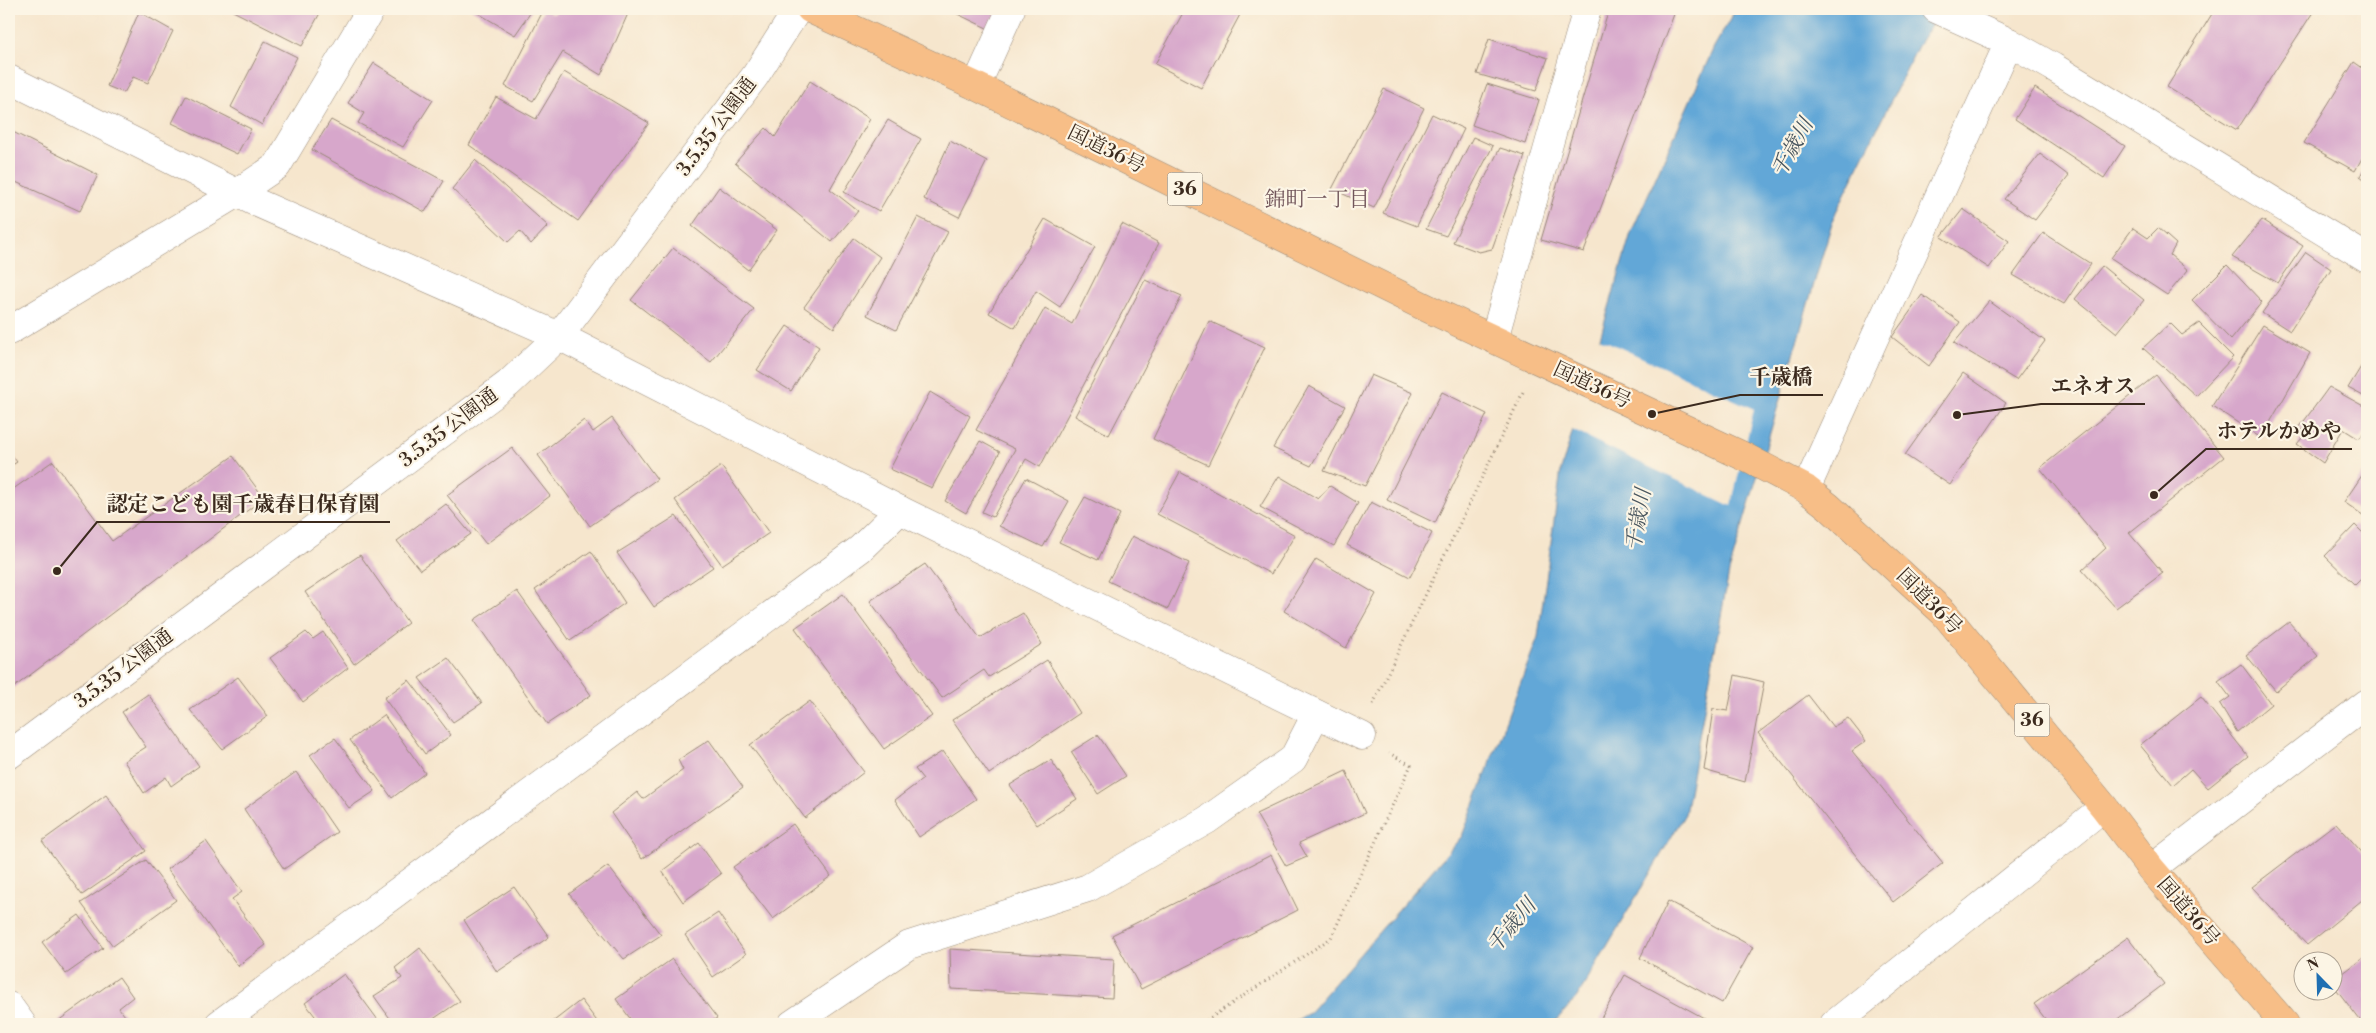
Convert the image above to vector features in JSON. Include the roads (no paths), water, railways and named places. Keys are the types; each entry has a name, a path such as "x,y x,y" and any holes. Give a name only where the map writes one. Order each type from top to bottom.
{"highway":[{"name":"国道36号","path":"810,9 976,86 1560,371 1743,456 1806,489 1828,506 1944,613 2104,807 2151,869 2285,1024"}],"street":[{"path":"9,330 237,193 277,166 371,9"},
{"name":"3.5.35 公園通","path":"9,755 508,384 559,336 755,76 798,9"},
{"path":"976,86 1011,9"},
{"path":"1494,339 1587,9"},
{"path":"1942,11 2009,42 2367,258"},
{"path":"1806,489 2009,42"},
{"path":"9,79 237,193 559,336 900,510 1362,736"},
{"path":"219,1024 860,549 900,510"},
{"path":"2151,869 2367,703"},
{"path":"792,1024 909,944 1088,888 1207,820 1293,759 1316,714"},
{"path":"1834,1024 2104,807"},
{"path":"9,1006 22,1024"}],"water":[{"name":"千歳川","path":"1736,9 1941,9 1919,44 1834,216 1729,572 1685,814 1577,997 1553,1024 1290,1024 1309,1013 1462,836 1538,637 1561,470 1631,233 1714,47"}],"place":[{"name":"千歳橋","path":"1652,414"},
{"name":"エネオス","path":"1957,415"},
{"name":"ホテルかめや","path":"2154,495"},
{"name":"認定こども園千歳春日保育園","path":"57,571"}],"district":[{"name":"錦町一丁目","path":"1317,200"}]}
